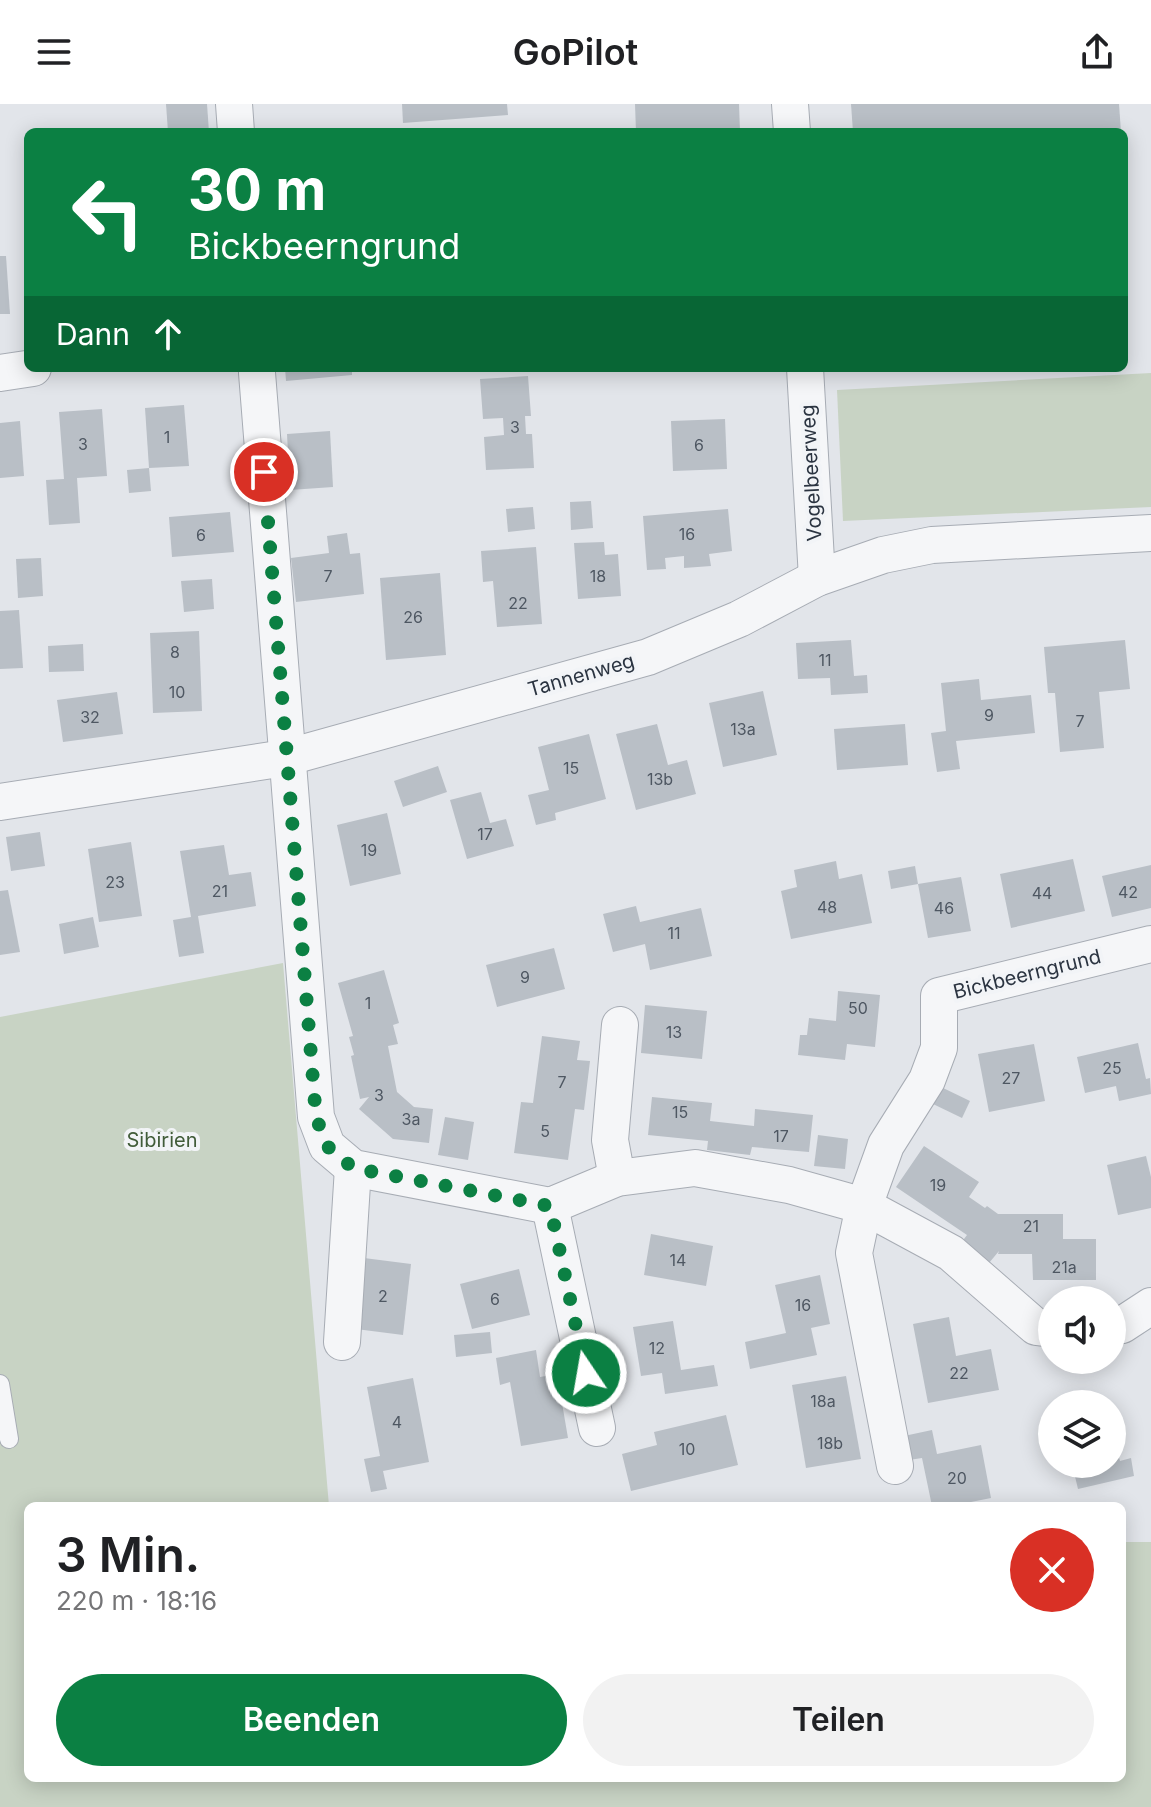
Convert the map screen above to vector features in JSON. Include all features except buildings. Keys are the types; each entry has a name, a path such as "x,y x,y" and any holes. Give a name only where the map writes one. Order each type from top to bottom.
{"street":[{"path":"234,104 236,128"},
{"path":"790,104 792,128"},
{"path":"0,373 24,369"},
{"name":"Vogelbeerweg","path":"805,372 817,578"},
{"path":"257,373 285,758 316,1117 327,1146 353,1168 550,1206 617,1178 695,1168 789,1185 864,1206 951,1253 1038,1327"},
{"name":"Tannenweg","path":"0,802 285,758 648,657 739,619 817,578 883,555 932,545 1151,533"},
{"name":"Bickbeerngrund","path":"895,1466 854,1253 864,1206 886,1145 927,1080 939,1048 939,996 1151,944"},
{"path":"617,1178 610,1140 620,1025"},
{"path":"342,1342 353,1168"},
{"path":"550,1206 597,1428"},
{"path":"1126,1322 1151,1306"}],"lane":[{"path":"0,1384 9,1439"}],"green space":[{"path":"1151,373 1151,507 843,521 837,390"},
{"name":"Sibirien","path":"283,963 329,1502 24,1502 24,1782 1126,1782 1126,1542 1151,1542 1151,1807 0,1807 0,1017"}],"route":[{"path":"264,472 316,1117 327,1146 353,1168 550,1206 586,1373"}]}
